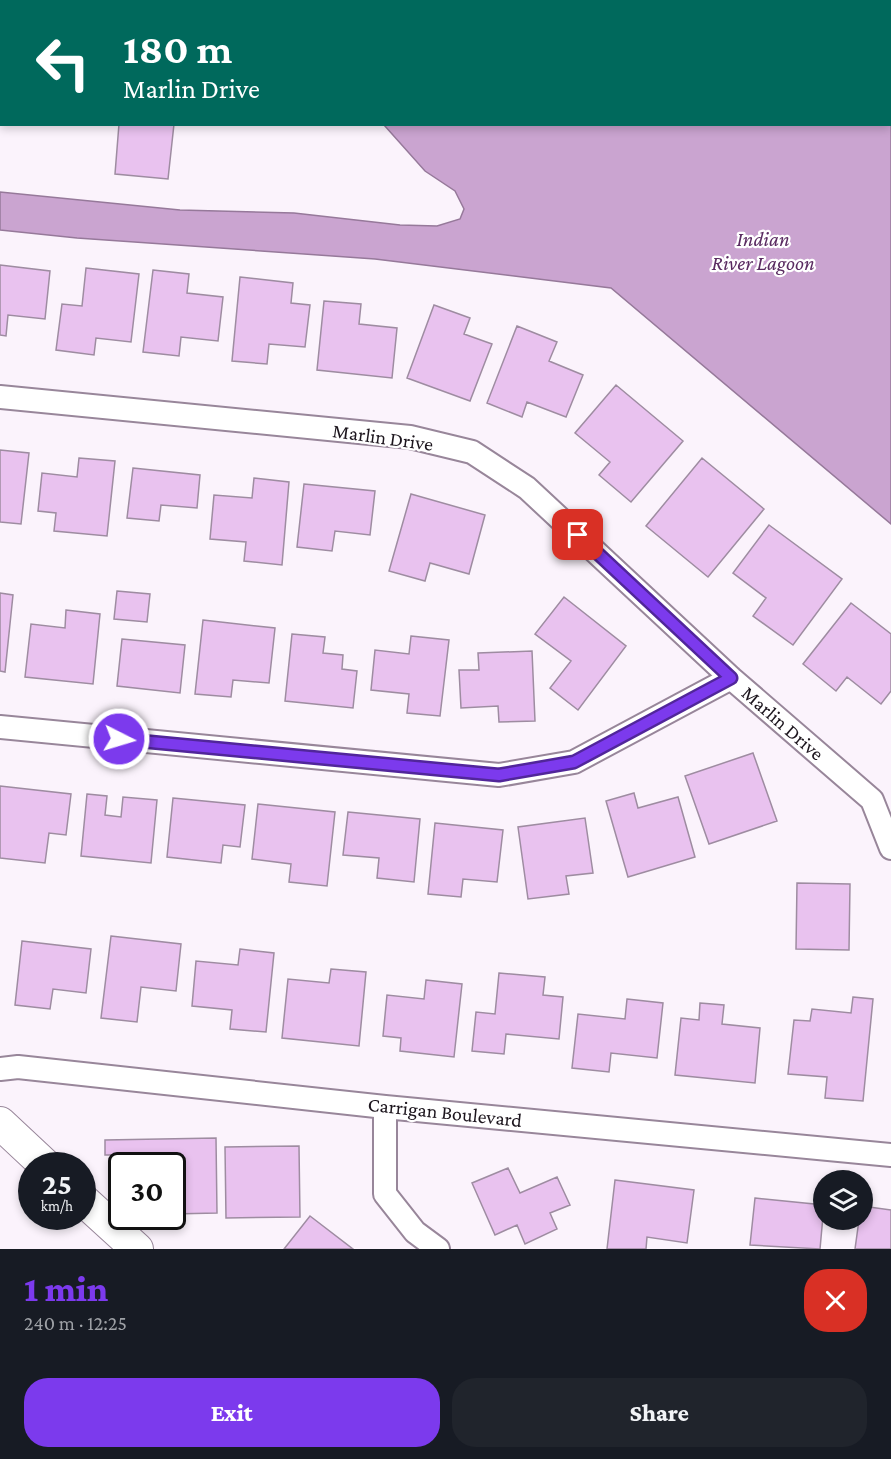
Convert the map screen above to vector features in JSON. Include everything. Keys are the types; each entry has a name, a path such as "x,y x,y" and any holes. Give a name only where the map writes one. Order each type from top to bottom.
{"street":[{"name":"Marlin Drive","path":"0,397 410,437 471,452 527,488 731,678 872,800 891,848"},
{"path":"0,728 499,775 574,762 731,678"},
{"name":"Carrigan Boulevard","path":"0,1069 18,1067 385,1107 891,1155"},
{"path":"385,1107 385,1194 415,1232 438,1249"},
{"path":"0,1123 31,1152"},
{"path":"96,1212 137,1249"}],"water":[{"name":"Indian River Lagoon","path":"385,126 891,126 891,524 611,288 375,259 77,238 0,230 0,192 180,210 294,213 400,225 437,226 460,219 464,209 455,191 425,171"}],"building":[{"path":"119,126 174,126 168,179 115,174"},
{"path":"0,265 50,271 45,319 8,315 6,336 0,335"},
{"path":"86,268 139,274 131,342 96,338 94,355 56,350 62,304 82,306"},
{"path":"153,270 189,274 187,293 223,297 218,341 181,337 179,356 143,352"},
{"path":"240,277 293,283 291,303 310,305 305,347 269,344 267,364 232,361"},
{"path":"324,301 361,304 359,324 397,328 392,378 317,370"},
{"path":"434,305 470,318 464,334 492,344 470,401 407,378"},
{"path":"517,326 557,342 549,361 583,375 566,417 527,402 522,417 487,403"},
{"path":"616,385 683,441 631,502 599,475 610,462 575,433"},
{"path":"0,450 29,453 21,524 0,522"},
{"path":"79,458 115,461 107,536 54,531 56,513 38,511 42,473 77,477"},
{"path":"702,458 764,509 708,577 646,526"},
{"path":"133,468 200,475 197,508 161,505 159,521 127,518"},
{"path":"254,478 289,482 282,565 244,561 246,542 210,539 214,495 252,498"},
{"path":"304,484 375,491 370,535 335,531 332,551 297,547"},
{"path":"411,494 485,515 469,574 430,563 425,581 389,571"},
{"path":"769,525 842,579 793,645 753,616 766,598 733,573"},
{"path":"117,591 150,594 147,622 114,619"},
{"path":"0,593 13,595 5,672 0,671"},
{"path":"564,597 626,646 578,710 550,688 571,661 535,634"},
{"path":"851,603 891,634 891,691 881,704 847,677 836,691 803,664"},
{"path":"66,610 100,614 93,684 25,677 31,624 65,628"},
{"path":"203,620 275,628 269,683 233,680 231,697 195,694"},
{"path":"292,634 325,637 323,653 343,655 342,669 357,671 353,708 285,701"},
{"path":"411,636 449,640 440,716 407,713 409,694 371,690 375,650 409,654"},
{"path":"122,639 185,645 180,693 117,686"},
{"path":"532,651 535,721 499,722 498,706 461,708 459,670 479,670 478,653"},
{"path":"753,753 777,821 709,844 685,776"},
{"path":"0,786 71,794 66,835 49,833 45,863 0,858"},
{"path":"634,793 638,808 678,797 695,857 628,877 606,801"},
{"path":"87,794 107,796 105,815 121,817 123,797 157,800 151,863 81,856"},
{"path":"173,798 245,805 240,847 223,845 221,863 167,857"},
{"path":"258,804 335,812 327,886 289,882 291,864 252,859"},
{"path":"348,812 420,819 414,882 377,878 379,858 343,855"},
{"path":"585,818 593,873 566,876 569,894 528,899 518,827"},
{"path":"435,823 503,830 497,882 463,879 461,897 428,894"},
{"path":"797,883 850,884 849,950 796,949"},
{"path":"111,936 181,944 176,991 141,987 137,1022 101,1018"},
{"path":"22,941 91,949 86,993 53,989 50,1009 15,1005"},
{"path":"240,949 274,953 266,1032 230,1029 232,1010 192,1006 196,961 238,965"},
{"path":"331,969 366,972 359,1046 282,1038 288,979 329,983"},
{"path":"499,973 545,977 543,995 563,997 559,1039 506,1034 504,1054 472,1051 476,1012 495,1014"},
{"path":"426,980 462,984 454,1057 400,1051 401,1038 383,1036 387,995 424,999"},
{"path":"853,997 873,999 863,1101 825,1098 827,1077 788,1074 794,1020 810,1021 812,1009 851,1013"},
{"path":"627,999 663,1003 657,1058 611,1053 609,1072 572,1068 578,1014 625,1019"},
{"path":"700,1003 724,1005 722,1024 760,1028 755,1083 675,1075 681,1018 699,1020"},
{"path":"216,1138 217,1213 186,1214 186,1152 108,1152 108,1155 105,1155 105,1140"},
{"path":"299,1146 300,1217 226,1218 225,1147"},
{"path":"508,1168 520,1193 557,1177 570,1205 550,1213 557,1229 525,1244 517,1225 495,1235 472,1183"},
{"path":"615,1180 694,1190 687,1243 647,1237 646,1249 607,1249"},
{"path":"755,1198 813,1204 813,1230 822,1230 820,1249 750,1245"},
{"path":"873,1208 891,1210 891,1249 855,1249 858,1230 873,1230"},
{"path":"310,1216 353,1249 284,1249"}],"route":[{"path":"119,739 499,775 574,762 731,678 578,535"}]}
